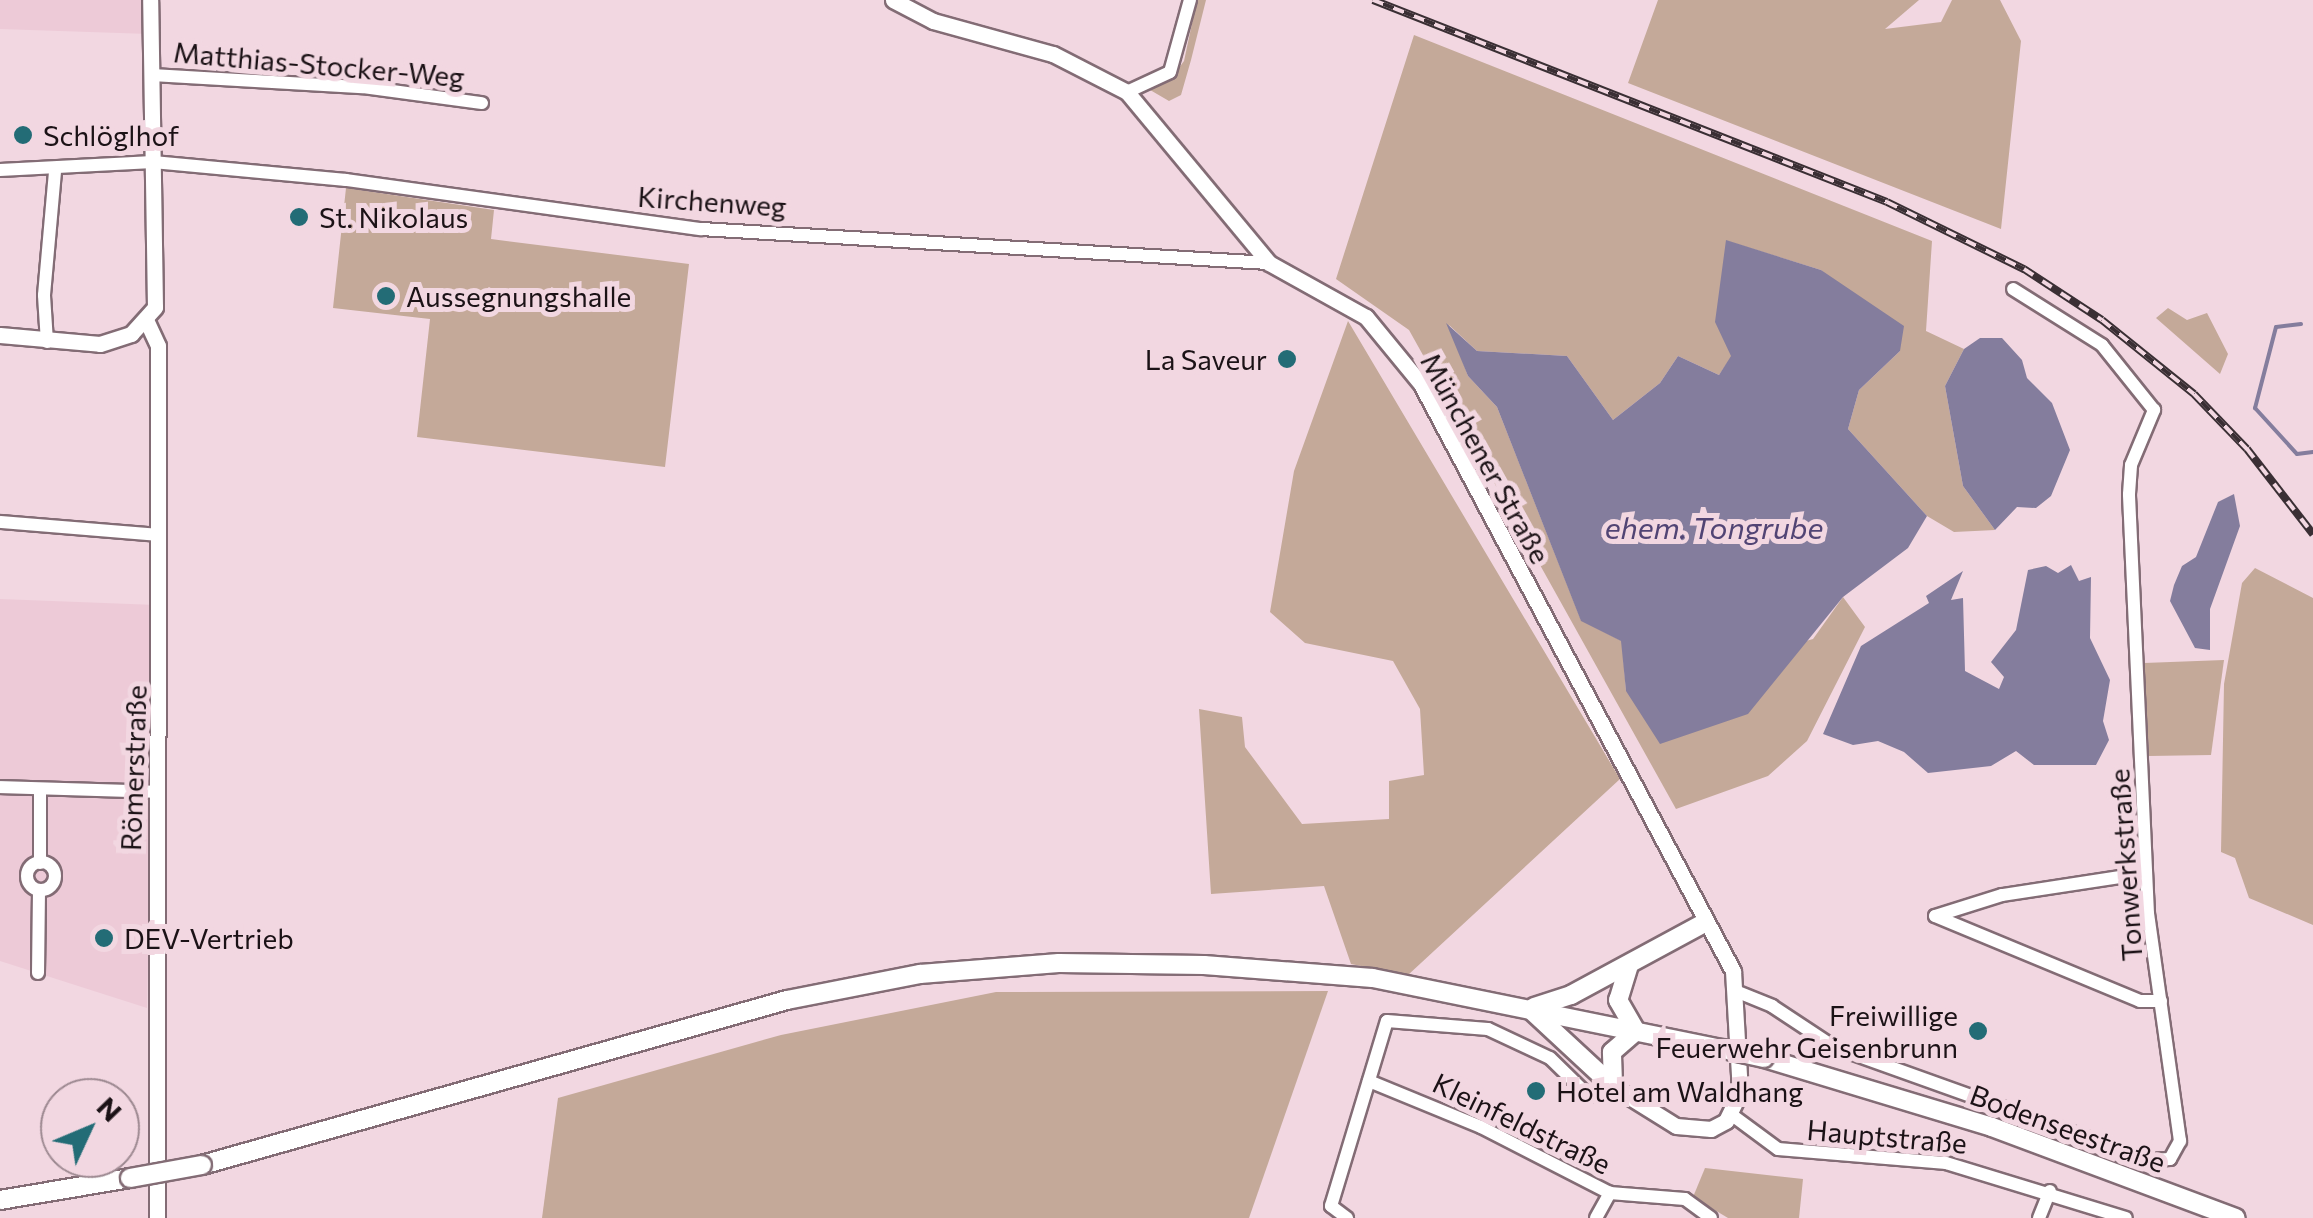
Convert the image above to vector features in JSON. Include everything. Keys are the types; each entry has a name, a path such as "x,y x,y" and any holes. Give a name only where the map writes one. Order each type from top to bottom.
{"main road":[{"path":"1616,1088 1528,1008 1629,965 1706,922"},
{"name":"Bodenseestraße","path":"0,1200 202,1165 786,1000 920,974 1060,963 1204,965 1373,978 1723,1049 1992,1128 2236,1218"},
{"path":"1616,1088 1608,1064 1612,1052 1636,1031 1618,1000 1629,965"}],"street":[{"path":"0,335 100,344 148,322 158,290 150,0"},
{"name":"Münchener Straße","path":"893,0 934,21 1053,54 1126,92 1269,263 1366,317 1421,384 1706,922 1738,992"},
{"path":"1126,92 1170,72 1190,0"},
{"name":"Matthias-Stocker-Weg","path":"152,75 363,87 482,102"},
{"name":"Kirchenweg","path":"0,170 55,172 153,162 363,182 701,229 924,238 1247,266 1269,263"},
{"path":"47,342 44,296 55,172"},
{"name":"Tonwerkstraße","path":"1738,992 1772,1006 1834,1048 2162,1161 2174,1154 2182,1123 2161,1001 2146,873 2129,494 2131,465 2154,410 2102,344 2013,289"},
{"name":"Römerstraße","path":"148,322 158,346 158,1218"},
{"path":"0,522 159,535"},
{"path":"0,787 157,792"},
{"path":"39,890 54,877 40,863 40,790"},
{"path":"38,973 39,890 27,874 40,863"},
{"path":"2146,873 2002,895 1936,916 2140,1002 2161,1001"},
{"path":"1347,1218 1331,1206 1386,1020 1409,1018 1488,1029 1526,1044 1589,1096 1616,1088 1676,1126 1711,1129 1732,1115 1740,1092 1738,992"},
{"name":"Kleinfeldstraße","path":"1370,1081 1480,1126 1610,1194 1685,1199 1711,1218"},
{"name":"Hauptstraße","path":"1732,1115 1778,1150 1946,1163 2050,1191 2126,1218"},
{"path":"2039,1218 2050,1191"},
{"path":"1596,1218 1610,1194"}],"shaded area":[{"path":"0,0 148,0 149,34 0,29"},
{"path":"1197,0 1206,0 1191,60 1181,95 1169,101 1145,87 1170,80 1184,61"},
{"path":"1658,0 1919,0 1885,29 1941,22 1952,0 2000,0 2021,41 2001,229 1628,83"},
{"path":"1414,35 1932,241 1926,331 1964,349 1945,386 1963,486 1995,530 1954,532 1927,516 1848,429 1859,390 1900,351 1821,270 1727,241 1716,322 1732,356 1719,375 1678,356 1660,383 1613,420 1567,356 1477,351 1449,325 1468,376 1497,407 1581,620 1622,641 1626,691 1813,639 1843,597 1865,627 1807,741 1768,776 1676,809 1409,330 1336,279"},
{"path":"346,188 494,210 491,239 689,264 665,467 417,437 430,319 333,308"},
{"path":"2168,308 2187,320 2207,313 2228,354 2220,374 2156,318"},
{"path":"1348,321 1620,779 1408,975 1351,964 1324,886 1211,894 1199,709 1242,717 1245,747 1302,824 1389,819 1389,781 1424,775 1420,709 1393,661 1305,643 1270,612 1294,471"},
{"path":"2255,568 2313,598 2313,925 2249,898 2235,858 2221,852 2224,684 2242,583"},
{"path":"0,599 156,605 147,1008 0,961"},
{"path":"2224,660 2211,755 2149,756 2144,663"},
{"path":"1328,991 1249,1218 542,1218 558,1098 781,1035 996,992"},
{"path":"1705,1168 1803,1179 1799,1218 1728,1218 1693,1197"}],"water":[{"name":"ehem. Tongrube","path":"1726,240 1821,270 1904,326 1900,351 1859,390 1848,429 1927,516 1908,548 1843,597 1748,714 1660,744 1626,691 1621,641 1581,621 1497,407 1468,376 1446,323 1477,351 1567,356 1613,420 1660,383 1678,356 1719,375 1731,356 1715,322"},
{"path":"1980,338 2002,338 2022,360 2027,378 2052,403 2070,450 2051,496 2036,508 2017,507 1995,530 1963,486 1945,386 1964,349"},
{"path":"2234,494 2240,526 2210,609 2210,650 2195,648 2170,601 2174,585 2182,566 2196,557 2218,502"},
{"path":"2071,565 2079,581 2091,577 2090,638 2110,680 2103,721 2109,740 2096,765 2034,765 2016,751 1991,766 1928,773 1904,752 1878,741 1853,745 1823,734 1861,646 1929,603 1926,596 1963,571 1951,600 1963,598 1965,671 1999,689 2004,677 1991,662 2016,630 2028,570 2046,566 2058,573"}],"waterway":[{"path":"2301,324 2276,327 2255,408 2297,454 2313,452"}],"railway":[{"path":"1373,0 1887,202 2024,269 2102,320 2194,394 2247,449 2313,534"}],"place":[{"name":"Schlöglhof","path":"23,135"},
{"name":"St. Nikolaus","path":"299,217"},
{"name":"Aussegnungshalle","path":"386,296"},
{"name":"La Saveur","path":"1287,359"},
{"name":"DEV-Vertrieb","path":"104,938"},
{"name":"Freiwillige Feuerwehr Geisenbrunn","path":"1978,1031"},
{"name":"Hotel am Waldhang","path":"1536,1091"}]}
